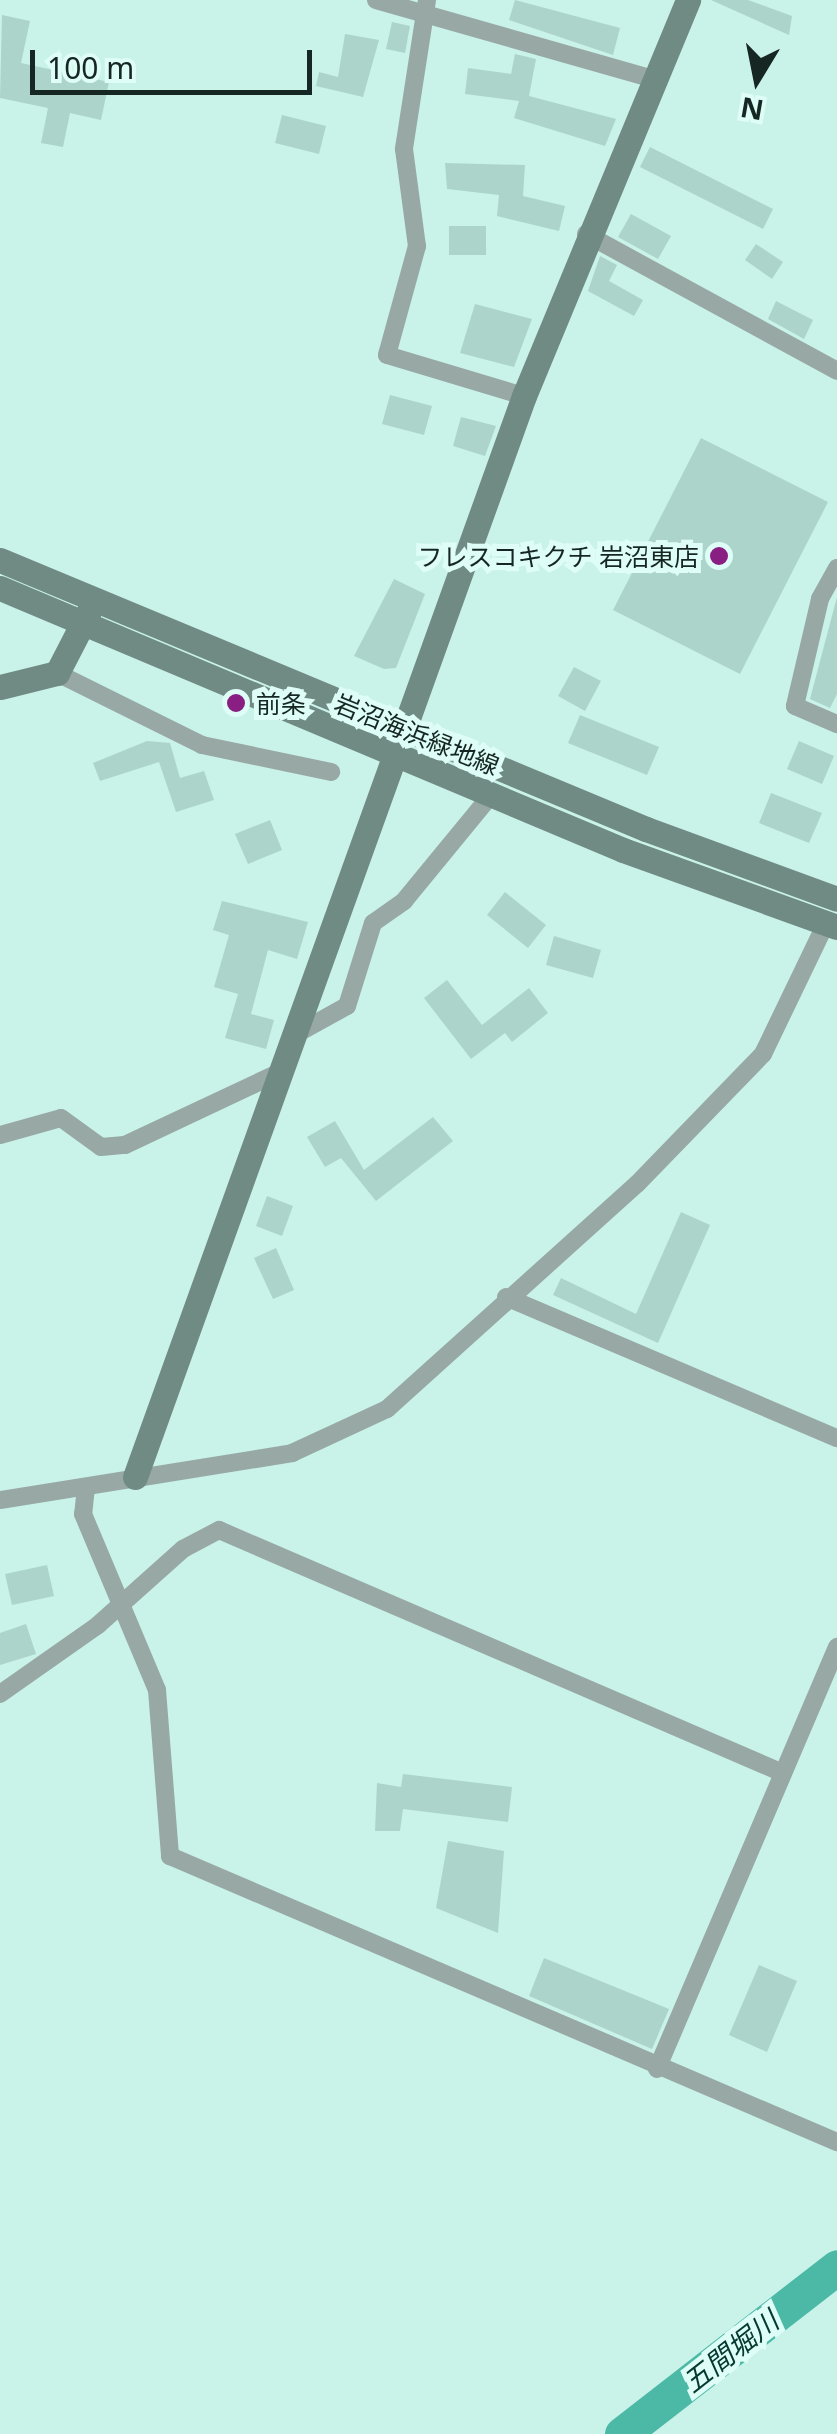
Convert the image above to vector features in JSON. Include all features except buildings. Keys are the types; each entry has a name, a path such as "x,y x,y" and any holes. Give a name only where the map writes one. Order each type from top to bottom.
{"main road":[{"path":"135,1478 524,396 586,234 688,0"},
{"name":"岩沼海浜緑地線","path":"0,560 88,612 394,756 831,925"},
{"name":"岩沼海浜緑地線","path":"0,588 88,612 404,727 837,899"},
{"path":"0,688 57,673 88,612"}],"street":[{"path":"376,0 426,7 653,79"},
{"path":"426,7 404,149 417,246 387,355 524,396"},
{"path":"586,234 837,370"},
{"path":"837,568 795,706 837,724"},
{"path":"57,673 202,746 331,772"},
{"path":"291,1037 348,1006 373,923 404,902 491,795"},
{"path":"0,1500 292,1453 335,1438 387,1409 506,1297 637,1184 763,1054 831,925"},
{"path":"0,1134 61,1118 101,1148 125,1145 278,1073"},
{"path":"506,1297 837,1438"},
{"path":"86,1487 83,1514 126,1603 165,1730 170,1856 837,2142"},
{"path":"0,1694 126,1603 183,1549 219,1530 783,1773"},
{"path":"657,2068 837,1647"}],"waterway":[{"name":"五間堀川","path":"622,2434 837,2267"}],"place":[{"name":"フレスコキクチ 岩沼東店","path":"719,556"},
{"name":"前条","path":"236,703"}]}
